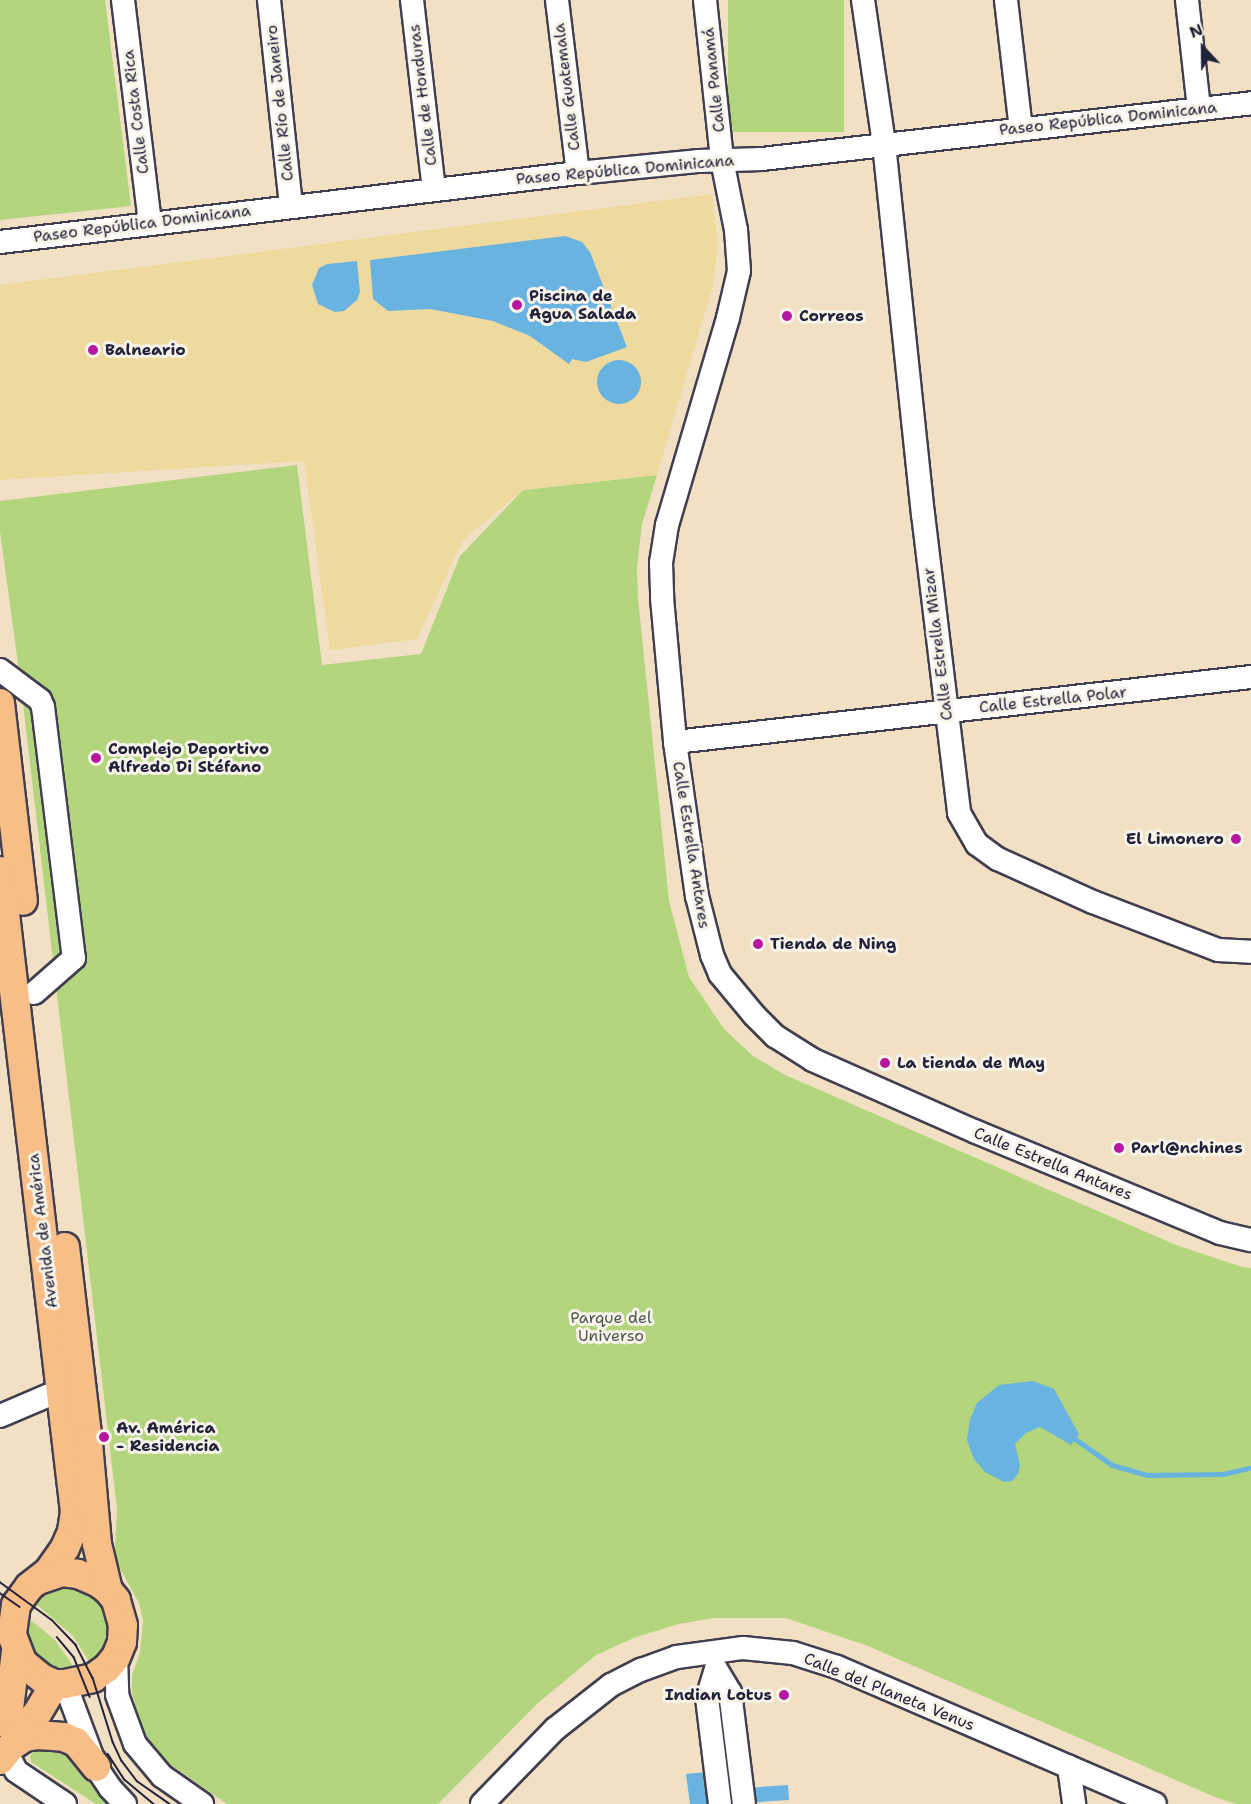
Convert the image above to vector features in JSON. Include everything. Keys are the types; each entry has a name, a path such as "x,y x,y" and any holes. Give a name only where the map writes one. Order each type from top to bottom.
{"main road":[{"name":"Avenida de América","path":"0,703 19,977 74,1522 65,1548 48,1572 29,1587 16,1605 12,1635 16,1651 5,1745"},
{"name":"Avenida de América","path":"0,872 19,977 87,1432 97,1544 108,1590 118,1606 123,1625 122,1642 116,1657"},
{"path":"39,1580 54,1574 69,1572 96,1582 108,1590"},
{"path":"16,1651 33,1673 60,1684 93,1678 107,1668 116,1657"},
{"path":"5,1745 60,1684"},
{"path":"5,1745 25,1737 64,1737 76,1742 96,1767"}],"street":[{"name":"Calle Costa Rica","path":"123,0 150,223"},
{"name":"Calle Río de Janeiro","path":"269,0 291,206"},
{"name":"Calle de Honduras","path":"412,0 434,190"},
{"name":"Calle Guatemala","path":"556,0 578,173"},
{"name":"Calle Panamá","path":"705,0 722,160"},
{"name":"Calle Estrella Mizar","path":"863,0 884,144 905,352 959,813 977,844 998,859 1093,902 1218,950 1251,952"},
{"path":"1006,0 1021,129"},
{"path":"1187,0 1199,108"},
{"name":"Paseo República Dominicana","path":"0,242 578,173 722,160 762,159 1251,103"},
{"name":"Calle Estrella Antares","path":"722,160 736,230 739,272 728,318 663,540 662,598 675,742 697,896 705,935 720,974 775,1036 813,1060 974,1131 1220,1233 1251,1240"},
{"path":"0,670 40,700 43,707 74,958 19,977"},
{"name":"Calle Estrella Polar","path":"675,742 1251,677"},
{"path":"0,1416 61,1390"},
{"name":"Calle del Planeta Venus","path":"482,1804 555,1729 611,1685 640,1670 677,1657 743,1648 793,1653 837,1667 1155,1804"},
{"path":"116,1657 117,1695 135,1744 162,1776 202,1804"},
{"path":"720,1804 707,1698 716,1669 730,1692 744,1804"},
{"path":"60,1684 96,1767 110,1788 125,1804"},
{"path":"5,1745 16,1771 65,1804"},
{"path":"1070,1767 1074,1804"}],"green space":[{"path":"0,0 105,0 131,206 0,220"},
{"path":"728,0 844,0 844,132 728,132"},
{"name":"Parque del Universo","path":"297,465 322,665 421,654 460,556 523,490 657,475 642,524 637,568 638,598 669,901 689,977 724,1029 753,1056 785,1075 1176,1245 1251,1268 1251,1804 1236,1804 1215,1797 868,1646 786,1618 714,1618 679,1624 636,1637 596,1655 538,1703 438,1804 227,1804 171,1765 154,1748 142,1728 132,1694 132,1675 140,1653 143,1620 139,1603 117,1563 115,1548 117,1509 21,686 0,531 0,501"},
{"path":"65,1588 79,1590 92,1597 101,1607 107,1620 107,1634 103,1648 90,1663 73,1636 35,1603 51,1591"},
{"path":"27,1617 55,1640 75,1669 54,1669 36,1658 27,1641"},
{"path":"47,1747 65,1751 107,1804 96,1804 31,1762 30,1756 34,1752"}],"sand":[{"path":"712,194 718,244 713,286 657,475 523,490 463,540 417,639 330,650 304,461 0,480 0,285"}],"water":[{"path":"565,236 582,242 590,252 627,347 586,362 572,359 569,364 530,336 493,321 430,309 388,311 373,299 370,260"},
{"path":"357,261 360,292 357,300 344,311 335,312 318,304 312,285 319,268 327,264"},
{"path":"619,360 634,367 641,382 634,397 619,404 604,397 597,382 604,367"},
{"path":"1033,1381 1054,1389 1079,1434 1071,1445 1040,1427 1026,1433 1015,1444 1020,1465 1018,1474 1012,1481 1004,1482 985,1472 974,1459 967,1440 970,1419 977,1403 999,1385"},
{"path":"707,1772 712,1804 690,1804 686,1774"},
{"path":"788,1785 789,1800 754,1802 753,1787"}],"waterway":[{"path":"1075,1439 1112,1465 1147,1475 1223,1474 1249,1468"}],"tram line":[{"path":"0,1582 52,1620 76,1645 93,1678 113,1742 122,1761 137,1781 170,1804"},
{"path":"0,1593 20,1607"},
{"path":"57,1637 74,1657 90,1697"},
{"path":"108,1754 124,1779 154,1804"}],"place":[{"name":"Piscina de Agua Salada","path":"517,305"},
{"name":"Correos","path":"787,316"},
{"name":"Balneario","path":"93,350"},
{"name":"Complejo Deportivo Alfredo Di Stéfano","path":"96,758"},
{"name":"El Limonero","path":"1236,839"},
{"name":"Tienda de Ning","path":"758,944"},
{"name":"La tienda de May","path":"885,1063"},
{"name":"Parl@nchines","path":"1119,1148"},
{"name":"Av. América - Residencia","path":"104,1437"},
{"name":"Indian Lotus","path":"784,1695"}]}
